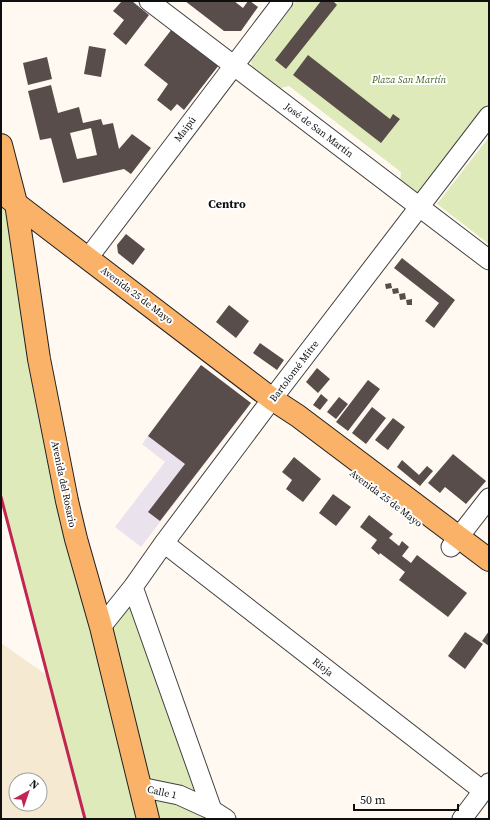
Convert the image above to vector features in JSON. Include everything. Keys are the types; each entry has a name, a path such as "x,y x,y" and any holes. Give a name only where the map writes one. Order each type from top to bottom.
{"main road":[{"name":"Avenida del Rosario","path":"1,145 8,197 62,478 76,538 101,627 148,819"},
{"name":"Avenida 25 de Mayo","path":"8,197 272,399 289,426 455,542 489,560"},
{"name":"Avenida 25 de Mayo","path":"455,542 489,576"}],"street":[{"name":"José de San Martín","path":"149,1 489,260"},
{"name":"Maipú","path":"88,258 283,1"},
{"name":"Bartolomé Mitre","path":"101,627 133,587 164,543 272,399 489,116"},
{"path":"455,542 489,498"},
{"name":"Rioja","path":"164,543 486,787"},
{"path":"133,587 219,815"},
{"name":"Calle 1","path":"140,787 179,795 219,815"},
{"path":"462,819 486,787"}],"shaded area":[{"path":"201,365 251,403 141,547 115,527 165,462 142,444"},
{"path":"1,643 48,676 85,819 1,819"}],"green space":[{"name":"Plaza San Martín","path":"296,1 489,1 489,105 428,185 416,196 400,184 401,172 289,86 277,89 252,69 251,61"},
{"path":"489,137 489,244 437,204"},
{"path":"1,145 100,627 133,587 226,819 85,819 1,497"}],"building":[{"path":"122,1 132,1 149,15 126,45 113,34 124,20 113,11"},
{"path":"185,1 234,1 243,8 248,1 250,1 258,7 241,31 224,31"},
{"path":"321,1 333,1 337,5 286,69 275,60"},
{"path":"172,29 219,65 184,110 177,104 171,111 157,100 168,84 144,65"},
{"path":"89,46 106,49 101,77 84,74"},
{"path":"308,55 390,119 393,114 400,119 381,143 293,75"},
{"path":"47,57 52,79 28,85 23,63"},
{"path":"51,85 58,113 79,107 83,123 101,119 103,125 113,123 119,149 132,134 151,148 131,174 124,169 63,183 51,138 40,140 28,91","holes":["91,128 97,155 77,159 70,133"]},
{"path":"126,234 145,249 133,265 118,253 117,245"},
{"path":"402,258 455,300 434,328 425,321 439,303 394,268"},
{"path":"391,283 392,288 386,289 385,284"},
{"path":"398,288 399,293 393,294 392,289"},
{"path":"405,293 406,299 400,300 399,294"},
{"path":"412,299 412,305 407,305 406,300"},
{"path":"229,305 249,321 236,338 216,322"},
{"path":"260,343 284,360 277,370 253,353"},
{"path":"201,365 251,403 160,521 148,512 185,464 148,436"},
{"path":"317,368 330,379 318,393 306,382"},
{"path":"368,380 380,389 348,431 336,422"},
{"path":"321,394 328,400 320,410 313,405"},
{"path":"339,397 348,404 336,419 327,412"},
{"path":"372,407 386,418 366,444 352,433"},
{"path":"393,418 405,427 388,450 375,440"},
{"path":"453,454 486,481 466,504 445,487 440,493 428,483"},
{"path":"294,457 321,479 303,502 286,489 292,480 282,472"},
{"path":"402,460 419,475 427,466 433,471 420,486 397,467"},
{"path":"333,494 351,507 336,526 319,513"},
{"path":"369,515 393,534 389,538 399,546 402,541 409,547 402,556 411,563 417,555 467,593 448,617 399,580 405,572 371,548 377,540 360,527"},
{"path":"489,631 489,646 482,641"},
{"path":"465,632 483,644 465,669 448,656"}],"railway":[{"path":"1,497 85,819"}],"district":[{"name":"Centro","path":"227,204"}]}
